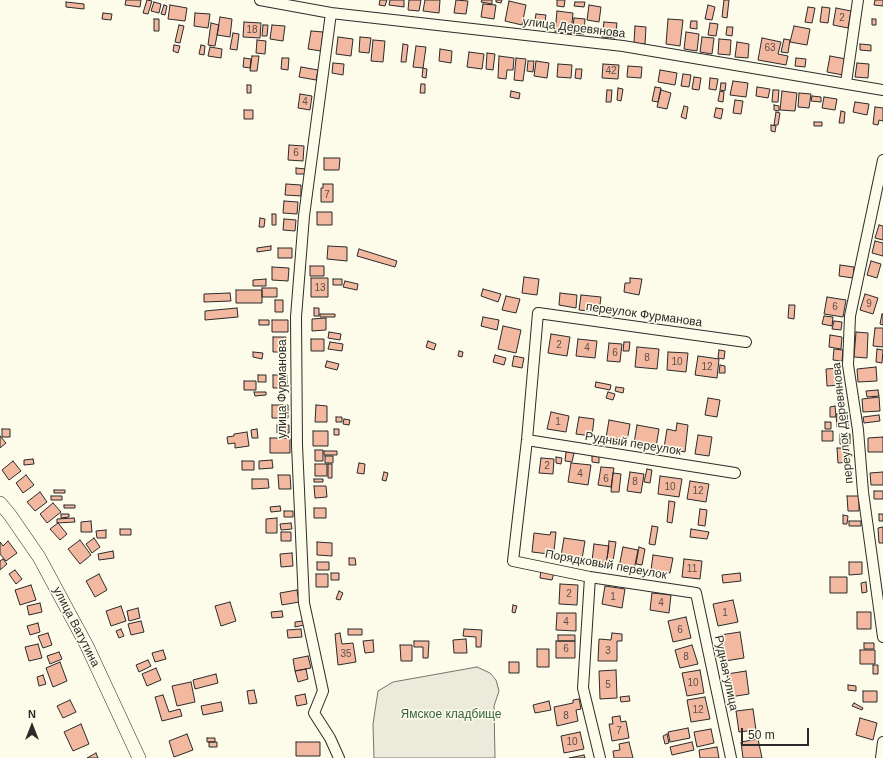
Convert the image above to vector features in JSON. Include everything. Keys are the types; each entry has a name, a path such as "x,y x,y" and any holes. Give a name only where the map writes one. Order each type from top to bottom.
{"main road":[{"name":"улица Ватутина","path":"0,503 39,557 87,646 139,758"}],"street":[{"name":"улица Деревянова","path":"260,0 331,13 623,46 883,90"},
{"path":"846,83 858,0"},
{"name":"улица Фурманова","path":"331,13 304,216 296,317 297,437 304,604 323,691 314,713 330,738 339,758"},
{"name":"переулок Деревянова","path":"883,160 850,316 848,365 858,430 863,492 883,637"},
{"name":"переулок Фурманова","path":"527,440 538,313 746,342"},
{"name":"Рудный переулок","path":"527,440 735,473"},
{"name":"Порядковый переулок","path":"527,440 513,561 590,577 696,593"},
{"path":"590,577 583,688 600,758"},
{"name":"Рудная улица","path":"696,593 731,758"},
{"path":"881,758 883,742"}],"green space":[{"name":"Ямское кладбище","path":"477,667 490,673 496,680 499,691 494,706 495,758 374,758 373,724 378,691 393,682"}],"building":[{"path":"126,0 141,0 140,7 125,5"},
{"path":"147,0 152,1 148,14 143,13"},
{"path":"380,0 387,0 385,6 379,5"},
{"path":"390,0 404,0 404,7 389,5"},
{"path":"409,0 421,0 419,11 408,10"},
{"path":"425,0 440,0 439,13 423,11"},
{"path":"456,0 468,1 466,14 454,13"},
{"path":"482,0 492,0 492,4 481,2"},
{"path":"496,0 502,0 501,3 496,2"},
{"path":"557,0 565,0 564,7 557,6"},
{"path":"724,0 729,0 727,18 722,17"},
{"path":"875,0 883,0 883,6 874,5"},
{"path":"509,1 526,5 522,25 505,21"},
{"path":"66,2 84,4 84,9 66,7"},
{"path":"154,2 161,4 159,13 151,11"},
{"path":"575,2 585,2 584,7 574,6"},
{"path":"483,4 496,5 494,19 481,17"},
{"path":"164,5 167,6 165,15 161,14"},
{"path":"170,5 187,8 185,21 168,19"},
{"path":"589,5 601,7 599,22 587,20"},
{"path":"708,5 715,7 712,20 705,19"},
{"path":"808,7 815,8 812,23 805,22"},
{"path":"822,7 830,8 828,23 820,22"},
{"path":"836,8 851,11 848,28 833,25"},
{"path":"557,11 573,13 571,34 555,32"},
{"path":"103,13 112,14 111,20 102,19"},
{"path":"195,13 210,14 208,28 194,26"},
{"path":"536,14 546,15 544,28 534,26"},
{"path":"220,17 232,19 230,37 217,35"},
{"path":"574,18 585,19 584,34 572,33"},
{"path":"154,19 159,19 159,31 154,31"},
{"path":"668,19 683,20 680,46 666,44"},
{"path":"872,19 876,19 876,25 872,25"},
{"path":"691,21 697,21 697,29 690,28"},
{"path":"244,22 261,23 260,38 243,37"},
{"path":"604,22 617,23 615,38 602,37"},
{"path":"211,23 219,25 215,46 208,45"},
{"path":"710,23 718,24 716,36 708,35"},
{"path":"179,25 184,26 180,43 175,42"},
{"path":"263,25 268,25 267,36 262,36"},
{"path":"272,25 285,26 283,41 270,39"},
{"path":"635,26 646,27 645,44 634,43"},
{"path":"794,26 810,29 807,45 790,42"},
{"path":"727,27 733,27 732,36 726,35"},
{"path":"311,31 323,32 321,51 308,49"},
{"path":"686,32 699,34 697,51 684,49"},
{"path":"233,33 239,34 237,50 230,49"},
{"path":"338,37 353,39 351,56 336,54"},
{"path":"360,37 371,38 369,53 359,52"},
{"path":"702,37 714,38 712,54 700,52"},
{"path":"762,38 781,42 778,54 788,56 786,65 758,60"},
{"path":"719,39 731,40 730,55 718,54"},
{"path":"784,39 790,40 788,53 781,52"},
{"path":"257,40 266,41 265,54 256,53"},
{"path":"373,40 385,41 383,62 371,61"},
{"path":"737,42 749,44 748,58 735,57"},
{"path":"403,44 408,45 406,62 401,62"},
{"path":"860,44 871,45 871,51 860,50"},
{"path":"174,45 180,46 178,53 173,51"},
{"path":"201,45 205,46 204,55 199,54"},
{"path":"416,46 426,47 423,68 413,67"},
{"path":"210,47 222,49 221,58 208,56"},
{"path":"440,49 452,51 451,63 439,61"},
{"path":"469,52 484,54 482,69 467,67"},
{"path":"487,53 495,54 493,70 486,69"},
{"path":"252,56 259,56 257,71 250,71"},
{"path":"499,56 514,58 513,70 507,70 506,79 498,78"},
{"path":"830,56 846,59 843,75 827,72"},
{"path":"244,58 251,59 250,68 243,67"},
{"path":"282,58 289,58 288,70 281,69"},
{"path":"516,58 526,59 523,81 514,80"},
{"path":"796,58 806,59 805,67 795,66"},
{"path":"528,61 534,61 533,72 527,71"},
{"path":"536,61 549,63 547,78 534,76"},
{"path":"333,63 344,64 343,75 332,73"},
{"path":"857,63 869,64 868,78 855,77"},
{"path":"558,64 572,65 571,78 557,77"},
{"path":"603,64 619,65 618,79 602,78"},
{"path":"628,66 642,67 641,78 627,77"},
{"path":"301,67 318,70 316,80 299,77"},
{"path":"423,68 427,69 426,78 422,77"},
{"path":"576,69 582,69 581,79 575,78"},
{"path":"660,70 677,73 675,85 658,82"},
{"path":"683,74 691,75 689,87 681,86"},
{"path":"694,77 701,78 699,90 692,89"},
{"path":"710,78 718,79 716,90 709,89"},
{"path":"733,81 748,83 746,97 730,95"},
{"path":"721,83 726,83 725,91 720,90"},
{"path":"421,84 425,84 425,93 420,93"},
{"path":"247,85 251,85 251,93 247,93"},
{"path":"655,87 661,88 658,102 652,101"},
{"path":"757,87 770,89 768,98 756,96"},
{"path":"618,88 623,89 621,101 617,100"},
{"path":"607,90 612,90 611,102 606,102"},
{"path":"661,90 671,93 667,109 657,107"},
{"path":"773,90 779,90 778,102 772,102"},
{"path":"511,91 520,93 519,99 510,97"},
{"path":"720,91 724,92 723,102 718,101"},
{"path":"782,91 797,93 795,111 780,110"},
{"path":"799,93 811,94 809,108 798,107"},
{"path":"300,94 312,96 310,110 298,108"},
{"path":"812,96 821,97 821,102 811,101"},
{"path":"824,97 837,99 835,110 822,108"},
{"path":"735,100 743,101 741,114 733,113"},
{"path":"855,102 869,104 867,115 853,112"},
{"path":"774,105 779,106 779,111 774,110"},
{"path":"684,106 688,107 686,119 681,117"},
{"path":"875,107 883,108 883,121 879,120 878,125 873,124"},
{"path":"716,108 723,109 721,119 714,117"},
{"path":"244,110 253,110 253,119 244,119"},
{"path":"841,111 845,112 844,123 839,123"},
{"path":"776,112 780,113 778,125 774,125"},
{"path":"814,122 822,122 822,126 814,126"},
{"path":"771,125 776,126 775,132 771,131"},
{"path":"289,145 304,146 303,161 288,160"},
{"path":"324,158 340,158 339,170 324,170"},
{"path":"296,168 306,169 306,174 296,174"},
{"path":"286,184 301,185 301,196 285,195"},
{"path":"323,184 333,184 333,202 321,202 321,188 323,188"},
{"path":"284,201 298,202 297,214 283,213"},
{"path":"317,212 332,212 332,225 317,225"},
{"path":"272,214 276,214 276,225 272,225"},
{"path":"260,218 265,219 264,227 259,227"},
{"path":"284,219 296,220 295,231 283,230"},
{"path":"879,225 883,226 883,240 875,238"},
{"path":"875,241 883,243 883,256 872,253"},
{"path":"271,246 271,250 257,252 257,248"},
{"path":"328,246 347,247 347,261 327,259"},
{"path":"278,248 292,248 292,258 278,258"},
{"path":"359,249 397,261 395,267 357,256"},
{"path":"871,261 881,264 877,278 867,275"},
{"path":"840,265 854,267 853,278 839,276"},
{"path":"310,266 324,266 324,276 310,276"},
{"path":"272,267 289,268 288,281 272,280"},
{"path":"524,277 539,279 537,295 522,293"},
{"path":"311,278 328,278 328,297 311,297"},
{"path":"630,278 642,279 639,295 624,292 625,283 630,283"},
{"path":"266,279 266,286 253,286 253,280"},
{"path":"333,279 342,279 342,285 333,285"},
{"path":"345,281 358,284 357,290 343,287"},
{"path":"262,288 277,288 277,297 262,297"},
{"path":"483,289 501,294 498,302 481,296"},
{"path":"236,290 262,290 262,303 236,303"},
{"path":"230,293 231,301 204,302 204,294"},
{"path":"560,293 577,295 576,308 559,305"},
{"path":"865,294 878,298 873,314 860,310"},
{"path":"581,295 601,297 599,312 579,310"},
{"path":"506,296 520,299 516,313 502,310"},
{"path":"827,297 846,300 843,317 824,314"},
{"path":"275,300 283,300 283,312 275,312"},
{"path":"789,305 795,305 794,319 788,318"},
{"path":"237,308 238,317 205,320 205,311"},
{"path":"314,308 319,308 319,316 314,316"},
{"path":"320,314 335,314 335,317 320,317"},
{"path":"883,314 883,325 880,324"},
{"path":"824,316 833,317 832,326 822,324"},
{"path":"483,317 499,320 497,330 481,326"},
{"path":"326,318 326,330 312,331 312,319"},
{"path":"259,320 269,320 269,325 259,325"},
{"path":"272,320 288,320 288,332 272,332"},
{"path":"834,321 842,322 841,330 832,329"},
{"path":"503,326 521,330 516,353 498,349"},
{"path":"875,328 883,328 883,347 873,346"},
{"path":"329,332 341,334 340,340 328,338"},
{"path":"856,332 868,333 867,358 854,357"},
{"path":"551,334 570,337 567,356 548,353"},
{"path":"830,335 842,337 841,349 829,347"},
{"path":"273,337 286,337 286,352 273,352"},
{"path":"311,339 324,339 324,351 311,351"},
{"path":"578,339 597,341 595,358 576,356"},
{"path":"428,341 436,344 434,350 426,347"},
{"path":"330,342 343,344 342,351 328,349"},
{"path":"624,342 630,342 629,351 623,351"},
{"path":"609,343 622,344 620,362 607,361"},
{"path":"637,347 659,349 657,369 635,367"},
{"path":"834,349 843,350 842,361 833,360"},
{"path":"877,349 883,350 882,363 876,362"},
{"path":"719,350 725,351 724,359 718,358"},
{"path":"459,351 463,352 462,357 458,356"},
{"path":"253,352 263,353 262,359 253,357"},
{"path":"668,352 688,353 686,372 667,370"},
{"path":"495,355 506,358 504,365 493,362"},
{"path":"514,356 524,358 522,368 512,366"},
{"path":"698,356 719,359 717,378 695,375"},
{"path":"327,361 339,364 337,370 325,367"},
{"path":"720,365 725,366 725,373 719,373"},
{"path":"876,367 877,381 858,382 857,369"},
{"path":"840,368 841,385 827,386 826,369"},
{"path":"258,375 266,375 266,382 258,382"},
{"path":"273,375 287,375 287,388 273,388"},
{"path":"244,381 256,381 256,390 244,390"},
{"path":"596,382 611,385 610,390 595,387"},
{"path":"616,387 624,388 623,393 615,391"},
{"path":"878,390 879,396 867,397 866,391"},
{"path":"254,392 266,392 266,395 255,396"},
{"path":"608,392 615,394 613,400 606,398"},
{"path":"879,397 880,411 863,412 862,399"},
{"path":"708,398 720,400 717,417 705,415"},
{"path":"272,405 288,405 288,418 272,418"},
{"path":"316,405 327,406 327,422 315,422"},
{"path":"835,406 836,417 830,417 830,407"},
{"path":"551,412 569,416 566,432 547,429"},
{"path":"847,413 848,426 837,427 836,414"},
{"path":"879,415 880,421 864,423 863,417"},
{"path":"336,417 342,417 342,422 336,422"},
{"path":"579,417 594,419 592,436 576,434"},
{"path":"344,419 350,420 349,425 343,424"},
{"path":"609,420 630,424 627,441 606,438"},
{"path":"825,422 831,422 831,429 825,429"},
{"path":"677,423 688,425 685,452 664,448 667,429 676,431"},
{"path":"277,425 289,425 289,433 277,433"},
{"path":"637,425 659,429 656,447 634,443"},
{"path":"2,429 10,429 10,437 2,437"},
{"path":"257,429 258,438 252,438 251,430"},
{"path":"334,429 339,429 339,435 334,435"},
{"path":"313,431 328,431 328,446 313,446"},
{"path":"822,431 833,431 833,441 822,441"},
{"path":"247,432 249,446 235,448 235,443 228,444 227,437 234,436 234,434"},
{"path":"840,434 850,434 850,444 840,444"},
{"path":"698,435 712,437 709,456 695,454"},
{"path":"0,436 6,443 0,448"},
{"path":"883,437 883,452 868,452 868,438"},
{"path":"270,438 290,438 290,453 270,453"},
{"path":"837,448 849,448 850,462 838,463"},
{"path":"315,450 323,450 323,461 315,461"},
{"path":"324,451 337,451 337,455 324,455"},
{"path":"566,452 574,453 572,462 565,461"},
{"path":"325,456 333,456 333,463 325,463"},
{"path":"592,456 599,456 599,463 592,462"},
{"path":"556,457 562,458 561,464 556,463"},
{"path":"541,458 554,459 553,474 539,473"},
{"path":"33,459 34,464 24,465 24,460"},
{"path":"272,460 273,468 259,469 259,461"},
{"path":"13,461 21,471 9,480 2,470"},
{"path":"242,461 254,461 254,470 242,470"},
{"path":"359,463 365,464 364,474 357,473"},
{"path":"571,463 591,465 588,485 568,482"},
{"path":"315,464 327,464 327,476 315,476"},
{"path":"328,464 332,464 332,478 328,478"},
{"path":"601,467 614,468 611,487 598,485"},
{"path":"647,469 652,470 650,483 644,482"},
{"path":"384,472 388,473 386,481 382,480"},
{"path":"630,472 644,474 641,493 627,491"},
{"path":"883,472 883,485 871,485 870,473"},
{"path":"613,473 621,474 619,492 611,492"},
{"path":"26,475 34,485 23,493 16,483"},
{"path":"278,475 290,475 291,489 279,489"},
{"path":"660,476 682,479 679,497 658,494"},
{"path":"252,479 268,479 269,488 252,489"},
{"path":"314,479 323,479 323,482 314,482"},
{"path":"690,481 709,484 706,502 687,499"},
{"path":"314,486 326,486 327,497 315,498"},
{"path":"54,490 65,490 65,493 54,493"},
{"path":"874,491 883,491 883,499 874,499"},
{"path":"40,492 47,502 35,511 27,502"},
{"path":"51,496 62,496 62,500 51,500"},
{"path":"847,496 859,496 859,511 848,511"},
{"path":"669,501 675,502 672,523 667,522"},
{"path":"53,503 61,512 47,523 40,514"},
{"path":"64,505 75,505 75,508 64,508"},
{"path":"280,506 281,511 271,512 270,507"},
{"path":"314,508 326,508 326,518 314,518"},
{"path":"700,509 707,510 705,526 698,525"},
{"path":"284,511 293,511 293,517 284,517"},
{"path":"61,514 69,514 69,517 61,518"},
{"path":"879,514 883,514 883,521 879,521"},
{"path":"843,515 848,516 847,524 843,524"},
{"path":"74,518 75,522 57,523 57,519"},
{"path":"277,518 277,533 266,533 266,519"},
{"path":"91,521 92,532 81,532 81,522"},
{"path":"849,521 861,521 861,526 849,526"},
{"path":"58,523 67,534 60,540 50,529"},
{"path":"291,523 292,529 281,530 280,524"},
{"path":"652,526 658,527 655,545 649,544"},
{"path":"883,527 883,543 879,543 878,528"},
{"path":"120,529 131,529 131,535 120,535"},
{"path":"691,529 709,532 707,539 690,537"},
{"path":"106,530 106,538 97,538 96,531"},
{"path":"281,532 291,532 291,541 281,541"},
{"path":"551,532 556,532 554,551 549,550 549,554 532,552 534,533 550,535"},
{"path":"94,538 100,547 92,553 86,544"},
{"path":"564,538 585,541 582,559 561,556"},
{"path":"80,540 91,555 80,564 68,549"},
{"path":"8,541 17,553 6,561 0,554 0,542 3,546"},
{"path":"609,541 616,542 613,561 607,560"},
{"path":"317,542 332,543 332,556 317,555"},
{"path":"594,544 609,546 606,564 592,561"},
{"path":"623,547 638,550 634,570 619,567"},
{"path":"639,547 645,549 642,565 636,564"},
{"path":"113,551 114,558 99,560 98,554"},
{"path":"292,553 293,566 281,567 280,554"},
{"path":"653,555 673,558 670,573 651,570"},
{"path":"349,558 355,558 356,565 349,565"},
{"path":"3,559 7,564 0,570 0,561"},
{"path":"684,559 702,561 700,579 682,577"},
{"path":"317,562 329,562 329,570 317,570"},
{"path":"849,562 862,562 862,574 849,575"},
{"path":"15,570 22,579 16,584 9,574"},
{"path":"541,570 554,573 552,580 540,578"},
{"path":"331,573 339,573 339,580 331,580"},
{"path":"740,573 741,581 723,583 722,575"},
{"path":"99,574 107,590 95,597 86,581"},
{"path":"316,574 328,574 328,587 316,587"},
{"path":"830,577 847,577 847,593 830,593"},
{"path":"866,582 867,592 862,593 861,583"},
{"path":"560,584 578,585 577,605 559,604"},
{"path":"31,585 36,600 20,605 15,590"},
{"path":"605,586 625,589 622,608 602,604"},
{"path":"297,590 299,602 282,605 280,593"},
{"path":"339,591 343,593 340,600 336,599"},
{"path":"652,593 671,595 669,613 650,610"},
{"path":"733,600 738,622 718,626 713,604"},
{"path":"230,602 236,621 221,626 215,606"},
{"path":"40,603 42,612 29,615 27,606"},
{"path":"513,605 517,606 515,613 512,612"},
{"path":"121,606 126,621 111,626 106,611"},
{"path":"138,608 140,618 129,621 127,611"},
{"path":"282,611 283,617 272,618 271,612"},
{"path":"857,612 871,612 871,629 857,629"},
{"path":"557,613 576,613 576,631 556,630"},
{"path":"686,617 691,638 673,642 668,621"},
{"path":"141,621 144,632 131,635 128,624"},
{"path":"303,621 304,625 295,627 295,622"},
{"path":"38,623 40,632 30,635 27,626"},
{"path":"121,629 124,636 119,638 116,631"},
{"path":"301,629 302,637 288,638 287,630"},
{"path":"348,629 362,629 362,635 348,635"},
{"path":"464,629 482,630 481,647 476,647 476,637 463,636"},
{"path":"740,632 744,658 725,661 720,635"},
{"path":"48,633 52,645 43,648 38,636"},
{"path":"340,633 342,644 353,643 356,662 338,665 335,634"},
{"path":"612,633 622,634 622,641 617,641 617,661 598,661 599,639 611,640"},
{"path":"558,635 575,635 575,641 558,641"},
{"path":"466,639 467,653 454,653 453,640"},
{"path":"373,640 374,652 365,653 363,641"},
{"path":"414,641 429,641 428,658 423,658 423,647 414,647"},
{"path":"556,641 575,641 575,658 556,658"},
{"path":"864,643 874,643 874,649 864,649"},
{"path":"38,644 42,658 29,661 25,647"},
{"path":"400,645 412,645 412,661 401,661"},
{"path":"692,645 698,664 680,668 675,650"},
{"path":"537,649 549,649 549,667 537,667"},
{"path":"163,650 166,659 155,662 152,653"},
{"path":"860,650 875,650 875,664 860,664"},
{"path":"59,652 62,659 50,664 47,656"},
{"path":"308,656 311,668 295,671 293,659"},
{"path":"148,660 151,666 139,672 136,665"},
{"path":"60,662 67,681 53,687 46,668"},
{"path":"509,662 519,662 519,673 509,673"},
{"path":"873,665 878,665 878,674 873,674"},
{"path":"156,668 161,680 147,686 142,674"},
{"path":"306,669 308,679 298,682 295,671"},
{"path":"616,670 617,698 600,699 599,671"},
{"path":"700,670 704,693 687,696 682,673"},
{"path":"746,671 749,694 730,697 727,674"},
{"path":"216,674 218,683 195,689 193,680"},
{"path":"43,675 46,684 39,686 37,677"},
{"path":"191,682 195,702 177,706 172,686"},
{"path":"848,685 856,686 856,691 848,690"},
{"path":"254,690 257,703 249,704 247,691"},
{"path":"863,691 877,691 877,702 863,702"},
{"path":"305,694 307,704 297,706 295,696"},
{"path":"163,695 169,712 180,709 182,716 162,721 155,697"},
{"path":"629,696 630,701 621,702 620,697"},
{"path":"705,697 710,719 691,722 687,700"},
{"path":"579,699 581,709 576,710 578,721 557,726 554,707 573,703 573,700"},
{"path":"70,700 76,712 63,718 57,706"},
{"path":"549,701 551,710 535,713 533,705"},
{"path":"221,702 223,711 203,715 201,706"},
{"path":"854,703 863,708 862,710 852,706"},
{"path":"753,709 756,730 739,732 736,711"},
{"path":"620,716 621,722 626,721 629,738 612,741 609,724 613,724 612,717"},
{"path":"860,718 877,723 873,740 856,735"},
{"path":"81,724 89,744 73,751 64,732"},
{"path":"688,728 690,738 670,742 668,732"},
{"path":"711,729 714,743 697,747 694,732"},
{"path":"580,732 584,749 564,753 561,736"},
{"path":"187,734 193,750 174,757 169,741"},
{"path":"667,734 669,743 665,744 663,736"},
{"path":"207,738 215,738 215,742 207,742"},
{"path":"758,739 762,758 743,758 741,742"},
{"path":"209,742 217,742 217,747 209,747"},
{"path":"296,742 320,742 320,756 296,756"},
{"path":"629,742 633,758 614,758 613,751 620,750 619,744"},
{"path":"692,742 694,750 672,755 670,747"},
{"path":"717,747 719,758 700,758 699,750"},
{"path":"96,753 98,758 87,758"},
{"path":"584,755 585,758 569,758"}]}
